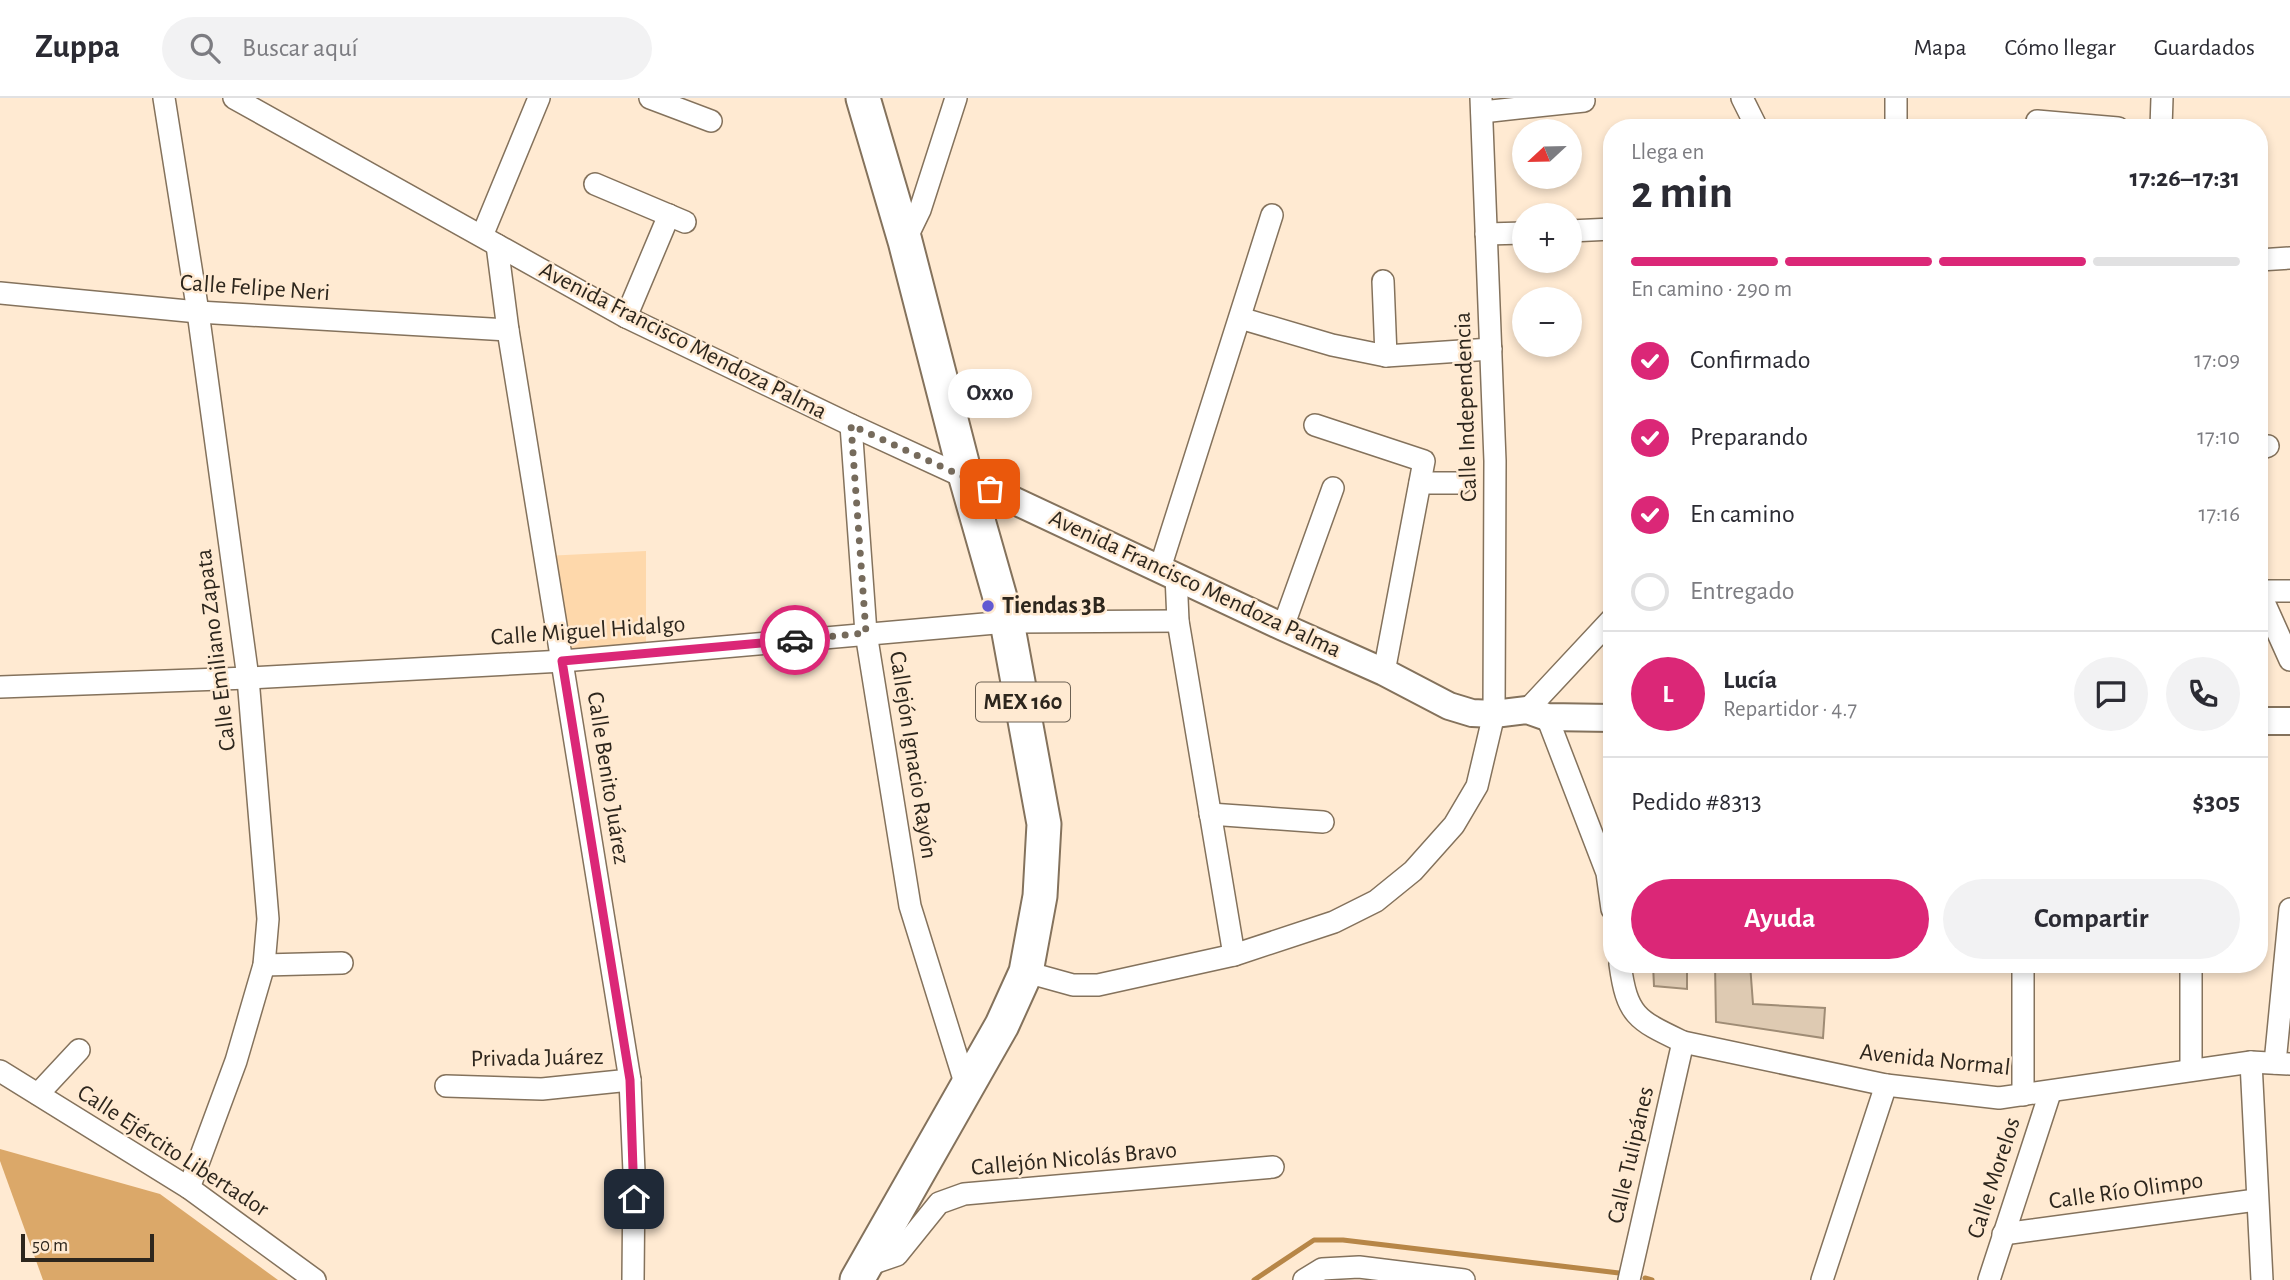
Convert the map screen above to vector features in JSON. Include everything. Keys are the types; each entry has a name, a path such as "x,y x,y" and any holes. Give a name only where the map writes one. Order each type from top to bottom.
{"main road":[{"name":"MEX 160","path":"861,1273 1002,1025 1026,972 1040,896 1044,824 1007,622 966,478 905,240 863,98"}],"street":[{"name":"Calle Emiliano Zapata","path":"164,98 198,312 248,678 268,919 264,965 236,1061 189,1188"},
{"name":"Avenida Francisco Mendoza Palma","path":"234,98 626,317 1283,628 1384,671 1449,706 1472,713 1537,713 1603,717"},
{"name":"Calle Benito Juárez","path":"539,98 490,240 508,330 630,1080 634,1172 633,1280"},
{"path":"650,98 711,121"},
{"path":"905,240 920,210 956,98"},
{"path":"1742,98 1752,119"},
{"path":"1896,98 1896,119"},
{"path":"2161,119 2162,98"},
{"path":"1481,105 1584,101"},
{"name":"Calle Independencia","path":"1026,972 1073,985 1098,985 1234,955 1334,922 1376,901 1413,871 1454,825 1476,786 1494,714 1495,461 1481,105"},
{"path":"596,184 677,219 626,317"},
{"path":"1234,955 1168,572 1272,215"},
{"path":"1582,230 1603,229"},
{"path":"1486,234 1512,233"},
{"path":"2268,259 2290,258"},
{"path":"1384,281 1386,356"},
{"name":"Calle Felipe Neri","path":"0,293 198,312 508,330"},
{"path":"1240,318 1332,345 1386,356 1491,349"},
{"name":"Callejón Ignacio Rayón","path":"851,425 866,633 910,906 966,1086"},
{"path":"1315,425 1424,461 1384,671"},
{"path":"1420,482 1461,483"},
{"path":"1283,628 1333,488"},
{"path":"2268,591 2290,591"},
{"path":"2268,611 2290,660"},
{"name":"Calle Miguel Hidalgo","path":"0,687 248,678 562,661 1007,622 1178,621"},
{"path":"1603,630 1537,713 1603,864"},
{"path":"2268,720 2290,721"},
{"path":"1210,814 1323,822"},
{"path":"2283,1063 2290,909"},
{"path":"264,965 342,963"},
{"name":"Avenida Normal","path":"1620,973 1624,996 1637,1015 1657,1029 1683,1041 1886,1085 1999,1098 2050,1093 2251,1062 2283,1063"},
{"path":"2023,973 2023,1095"},
{"path":"2190,1070 2191,973"},
{"name":"Calle Tulipánes","path":"1629,1280 1683,1041"},
{"path":"38,1094 79,1049"},
{"path":"2251,1062 2262,1280"},
{"name":"Calle Ejército Libertador","path":"0,1071 189,1188 315,1280"},
{"name":"Privada Juárez","path":"446,1086 542,1089 630,1080"},
{"path":"1822,1280 1886,1085"},
{"name":"Calle Morelos","path":"1989,1280 2050,1093"},
{"name":"Callejón Nicolás Bravo","path":"861,1273 897,1255 939,1203 964,1194 1273,1167"},
{"name":"Calle Río Olimpo","path":"2003,1234 2256,1200"},
{"path":"1304,1280 1322,1269 1359,1267 1464,1280"}],"shaded area":[{"path":"646,551 646,654 563,661 545,556"},
{"path":"0,1149 160,1194 278,1280 43,1280 0,1161"}],"building":[{"path":"1653,973 1687,973 1687,989 1654,986"},
{"path":"1715,973 1751,973 1753,1004 1825,1008 1823,1038 1716,1022"}],"waterway":[{"path":"1254,1280 1314,1240 1343,1240 1619,1273"},
{"path":"1645,1278 1652,1280"}],"way so far":[{"path":"795,640 866,633 851,425 990,489"}],"place":[{"name":"Oxxo","path":"990,489"},
{"name":"Tiendas 3B","path":"988,606"}],"route":[{"path":"634,1199 630,1080 562,661 795,640"}]}
